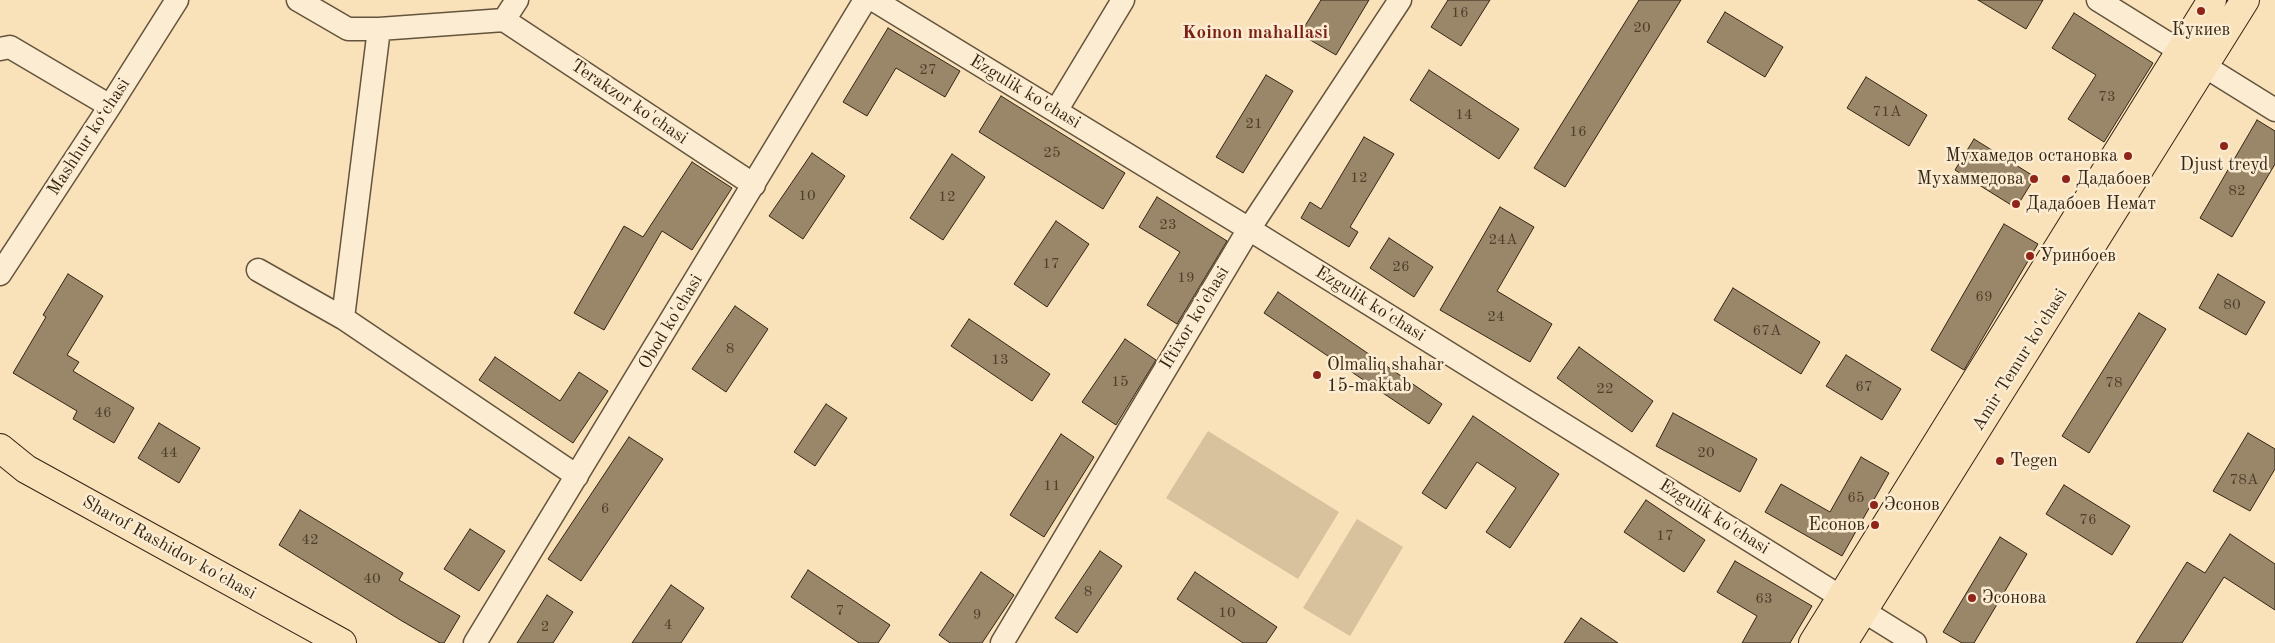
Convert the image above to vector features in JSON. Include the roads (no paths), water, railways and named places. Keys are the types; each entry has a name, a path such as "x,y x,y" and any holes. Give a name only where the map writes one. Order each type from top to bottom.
{"main road":[{"name":"Amir Temur ko'chasi","path":"1843,643 1853,604 2180,50 2212,0"},
{"name":"Amir Temur ko'chasi","path":"1814,643 1853,604 2204,66 2245,0"},
{"name":"Sharof Rashidov ko'chasi","path":"0,448 13,466 342,643"}],"street":[{"name":"Mashhur ko‘chasi","path":"0,274 177,0"},
{"path":"298,0 348,29 379,29 504,20 517,0"},
{"name":"Obod ko'chasi","path":"475,643 865,0"},
{"name":"Ezgulik ko'chasi","path":"874,0 1249,229 1915,643"},
{"path":"1056,111 1123,0"},
{"name":"Iftixor ko'chasi","path":"1002,643 1249,229 1400,0"},
{"path":"2098,0 2275,110"},
{"name":"Terakzor ko'chasi","path":"504,20 754,185"},
{"path":"343,318 379,29"},
{"path":"0,49 10,47 110,106"},
{"path":"258,270 343,318 577,476"}],"place":[{"name":"Кукиев","path":"2201,11"},
{"name":"Djust treyd","path":"2224,146"},
{"name":"Мухамедов остановка","path":"2128,156"},
{"name":"Мухаммедова","path":"2034,179"},
{"name":"Дадабоев","path":"2066,179"},
{"name":"Дадабоев Немат","path":"2016,204"},
{"name":"Уринбоев","path":"2030,256"},
{"name":"Olmaliq shahar 15-maktab","path":"1317,375"},
{"name":"Tegen","path":"2000,461"},
{"name":"Эсонов","path":"1874,505"},
{"name":"Есонов","path":"1875,525"},
{"name":"Эсонова","path":"1972,598"}],"district":[{"name":"Koinon mahallasi","path":"1255,33"}]}
